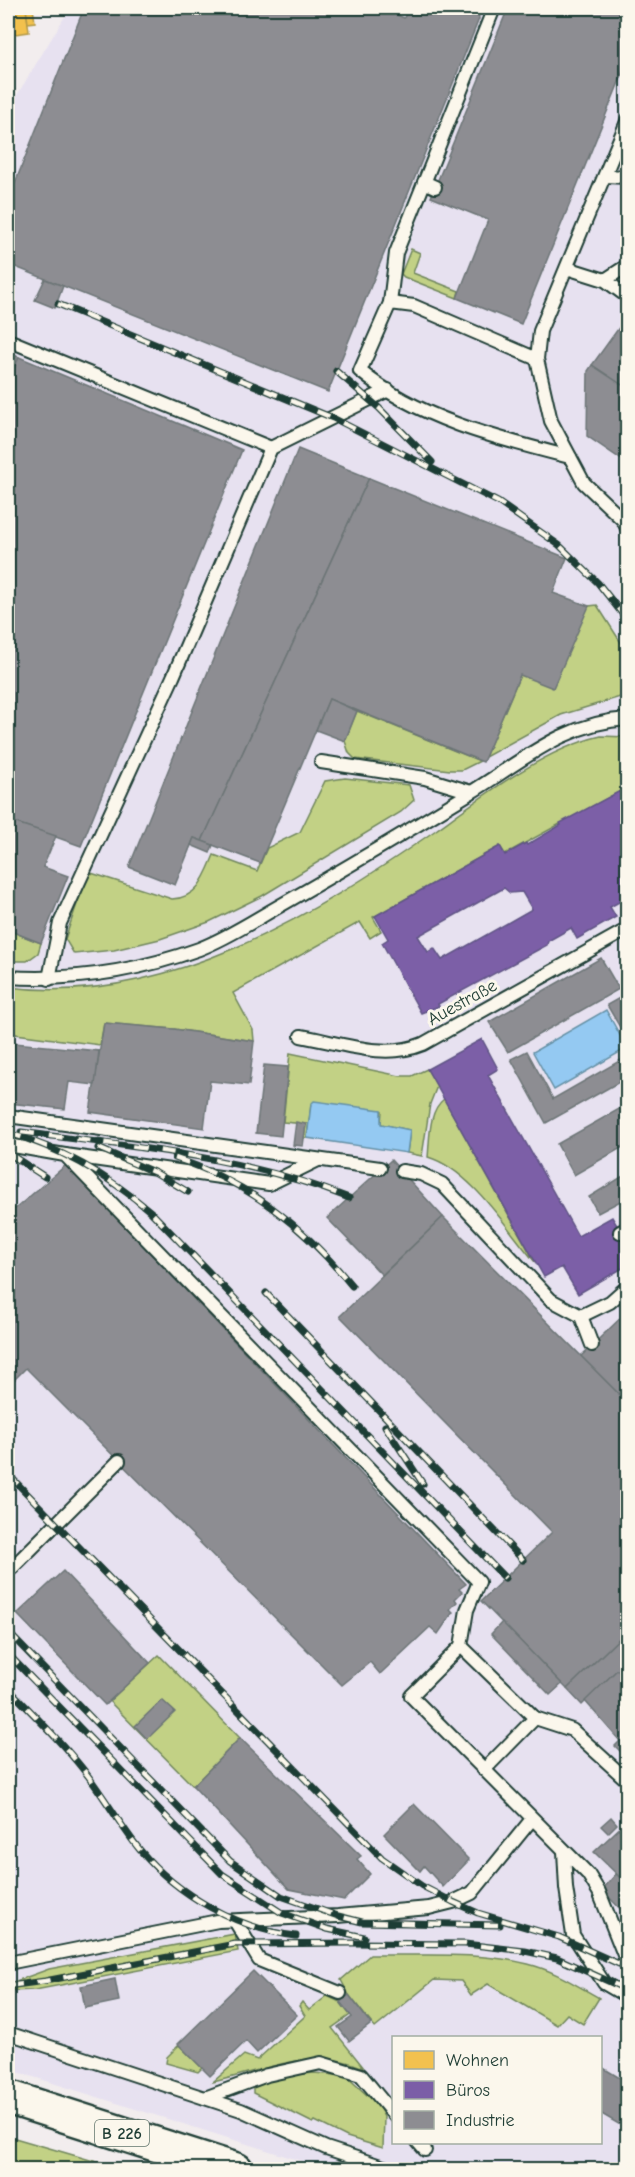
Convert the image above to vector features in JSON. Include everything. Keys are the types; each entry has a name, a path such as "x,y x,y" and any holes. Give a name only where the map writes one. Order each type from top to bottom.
{"main road":[{"name":"B 226","path":"8,2097 236,2169"}],"lane":[{"path":"494,8 474,44 430,185 396,253 390,303 360,370 388,390 433,414 519,444 570,457"},
{"path":"627,119 540,330 537,359 551,421 584,483 623,520 627,530"},
{"path":"605,176 627,177"},
{"path":"605,280 627,265"},
{"path":"567,268 605,280 627,297"},
{"path":"390,303 414,306 537,359"},
{"path":"8,340 271,448"},
{"path":"49,979 60,923 173,677 271,448 388,390"},
{"path":"8,977 71,978 138,966 202,948 376,851 561,735 601,720 627,719"},
{"path":"321,762 425,778 471,792"},
{"name":"Auestraße","path":"302,1036 377,1050 406,1051 423,1044 627,929"},
{"path":"8,1116 380,1168"},
{"path":"8,1145 269,1184 318,1160"},
{"path":"65,1155 479,1582 467,1610 461,1646 411,1696 588,1875 599,1892 627,1965"},
{"path":"402,1171 420,1174 442,1184 551,1300 581,1316 592,1345"},
{"path":"581,1316 610,1302 627,1286"},
{"path":"8,1563 12,1568 119,1461"},
{"path":"461,1646 535,1718 572,1730 627,1781"},
{"path":"484,1770 535,1718"},
{"path":"8,1963 218,1921 338,1916 429,1908 462,1899 472,1893 532,1819"},
{"path":"564,1851 566,1888 573,1935 604,1983 627,1997"},
{"path":"235,1921 259,1960 340,1993"},
{"path":"8,2033 263,2118 326,2148 393,2169"},
{"path":"206,2098 267,2075 321,2063 361,2075 392,2114"}],"shaded area":[{"path":"70,8 627,8 627,2169 327,2169 8,2069 8,110"}],"green space":[{"path":"411,249 420,253 413,273 459,291 457,298 401,274"},
{"path":"597,605 627,652 627,695 561,715 485,757 520,675 589,606"},
{"path":"357,711 480,761 462,770 450,770 355,759 349,753 345,741"},
{"path":"601,736 627,737 627,778 622,782 626,788 505,854 500,846 373,917 381,931 370,938 360,922 233,993 253,1030 254,1041 174,1029 104,1023 100,1045 8,1033 8,987 66,990 123,983 179,969 234,948 287,923 339,894 536,762 579,742"},
{"path":"345,778 409,785 414,800 401,812 262,896 209,922 160,939 114,950 74,954 65,939 88,872 172,899 188,895 199,885 214,855 257,871 267,848 300,832 325,781"},
{"path":"8,930 41,943 38,953 27,961 8,961"},
{"path":"290,1053 400,1076 412,1076 427,1069 437,1086 430,1104 422,1156 407,1153 410,1130 381,1124 382,1111 311,1104 307,1138 304,1138 306,1124 283,1122"},
{"path":"444,1099 535,1262 473,1187 444,1164 428,1157 432,1118"},
{"path":"159,1655 240,1738 193,1786 109,1701"},
{"path":"235,1934 238,1951 35,1990 11,1991 8,1984 49,1969"},
{"path":"370,1955 449,1955 509,1960 546,1970 599,1998 583,2024 567,2014 557,2025 488,1984 471,1995 461,1981 434,1980 375,2028 349,1995 341,1980"},
{"path":"327,1996 340,2002 350,2015 332,2028 364,2068 325,2059 307,2059 213,2082 244,2055 257,2060 305,2016 299,2006 302,2002 309,2010"},
{"path":"179,2045 202,2068 198,2072 166,2063 167,2057"},
{"path":"314,2073 346,2076 378,2105 384,2117 383,2148 347,2137 315,2121 313,2123 253,2093 253,2087 283,2076"},
{"path":"8,2136 121,2169 8,2169"}],"water":[{"path":"606,1010 627,1048 554,1090 533,1052"},
{"path":"314,1101 381,1110 381,1124 410,1130 407,1153 307,1138 311,1104"}],"building: Wohnen":[{"path":"8,8 26,8 29,32 8,35"},
{"path":"26,8 33,8 35,22 28,23"}],"building: Büros":[{"path":"628,778 628,897 610,907 616,917 577,939 571,928 548,941 547,945 438,1004 439,1006 421,1013 382,943 388,939 375,916 500,846 505,855 526,843 527,845 561,825 560,823 626,788 622,781","holes":["504,888 510,893 522,892 532,909 442,960 434,948 428,952 418,936"]},
{"path":"482,1039 498,1069 488,1075 578,1236 612,1217 628,1244 628,1265 578,1294 562,1267 544,1277 427,1069"}],"building: Industrie":[{"path":"84,8 382,8 404,18 408,8 478,8 479,19 328,392 8,264 8,201"},
{"path":"508,8 628,8 628,60 521,324 457,298 488,220 431,197"},
{"path":"45,279 63,286 55,308 35,300"},
{"path":"628,315 628,389 592,365"},
{"path":"8,353 19,357 8,384"},
{"path":"19,357 242,450 81,846 8,820 8,384"},
{"path":"592,365 628,389 628,464 587,436 588,371"},
{"path":"298,449 369,478 202,841 194,838 175,885 129,867"},
{"path":"369,478 567,558 553,593 589,606 553,688 520,675 483,762 329,699 260,863 202,841"},
{"path":"329,699 357,711 345,741 316,730"},
{"path":"13,822 56,836 43,867 68,876 41,943 8,930 8,836"},
{"path":"194,838 213,845 210,853 191,845"},
{"path":"601,958 619,989 508,1052 489,1022"},
{"path":"623,996 628,1003 628,1041 607,1005"},
{"path":"104,1023 174,1029 254,1041 249,1085 210,1081 204,1128 90,1112"},
{"path":"14,1043 99,1051 95,1085 69,1082 65,1109 8,1103 8,1075"},
{"path":"527,1051 553,1099 628,1056 628,1077 546,1123 511,1059"},
{"path":"264,1065 288,1067 281,1136 256,1133"},
{"path":"628,1104 628,1144 574,1175 557,1144"},
{"path":"296,1122 306,1124 303,1146 293,1145"},
{"path":"391,1160 443,1217 382,1275 327,1218"},
{"path":"66,1165 466,1584 459,1589 462,1592 450,1609 453,1612 438,1634 430,1627 380,1674 370,1662 342,1685 26,1368 8,1386 8,1201 15,1209"},
{"path":"628,1173 628,1197 598,1213 589,1197"},
{"path":"443,1217 628,1403 628,1630 567,1689 481,1601 552,1532 340,1316"},
{"path":"628,1311 628,1403 581,1356"},
{"path":"63,1571 150,1663 105,1705 17,1614"},
{"path":"502,1622 562,1684 550,1695 491,1634"},
{"path":"628,1630 628,1638 623,1647 628,1658 628,1680 617,1670 582,1705 567,1689"},
{"path":"628,1638 628,1658 623,1647"},
{"path":"617,1670 628,1680 628,1759 615,1746 620,1741 585,1701"},
{"path":"162,1700 175,1712 147,1739 135,1726"},
{"path":"240,1738 361,1856 357,1859 370,1874 344,1900 289,1889 193,1786"},
{"path":"414,1804 469,1860 443,1887 424,1866 420,1871 384,1834"},
{"path":"611,1817 617,1824 608,1833 601,1826"},
{"path":"628,1820 628,1885 594,1852"},
{"path":"616,1874 628,1885 628,1917 602,1890"},
{"path":"253,1971 297,2015 257,2053 246,2041 210,2076 178,2044"},
{"path":"115,1979 119,2001 85,2008 81,1986"},
{"path":"349,1995 371,2024 349,2041 338,2027 352,2017 340,2002"},
{"path":"602,2067 628,2083 627,2129 602,2114"}],"railway":[{"path":"58,304 333,418 498,502 559,545 598,583 628,621"},
{"path":"336,371 379,408 432,462"},
{"path":"21,1132 146,1148 228,1163 269,1172 349,1198"},
{"path":"8,1133 28,1139 84,1165 151,1212 505,1578"},
{"path":"98,1148 156,1173 188,1192"},
{"path":"8,1153 45,1177"},
{"path":"175,1158 227,1180 273,1209 314,1244 352,1286"},
{"path":"266,1293 523,1560"},
{"path":"385,1426 423,1484"},
{"path":"8,1474 382,1858 422,1886 453,1902 478,1913 559,1937 628,1968"},
{"path":"8,1632 230,1861 281,1896 362,1922 500,1925"},
{"path":"8,1654 222,1874 282,1913 327,1929 364,1937"},
{"path":"8,1688 74,1758 140,1850 172,1881 190,1895 231,1918 252,1926 296,1936"},
{"path":"8,1986 45,1981 235,1944 353,1943 465,1944 525,1951 557,1958 628,1990"}]}
